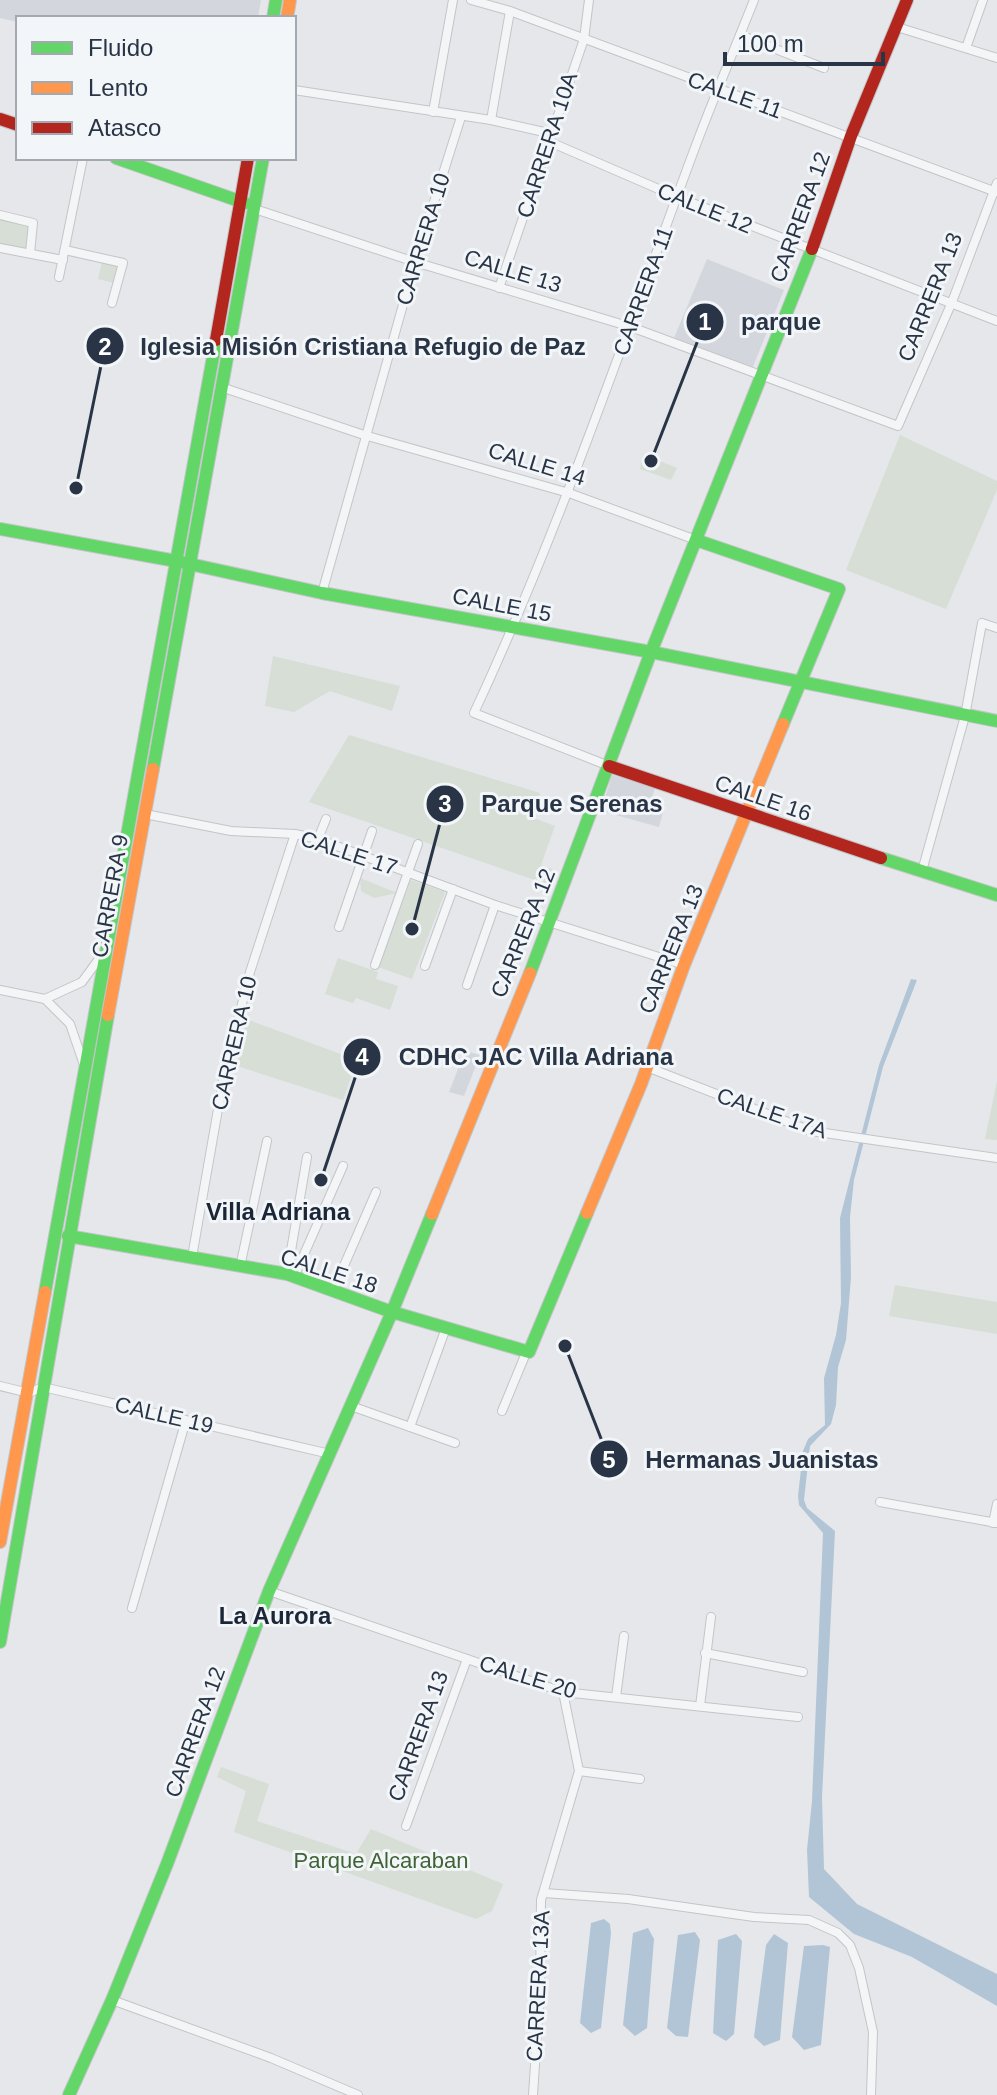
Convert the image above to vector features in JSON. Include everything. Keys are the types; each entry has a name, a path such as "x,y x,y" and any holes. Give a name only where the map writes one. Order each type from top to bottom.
{"main road":[{"name":"CARRERA 12","path":"69,2095 112,2000 209,1756 269,1591 392,1312 551,921 651,652 812,249 851,136 907,0"},
{"name":"CALLE 13","path":"122,160 241,200 255,209"},
{"name":"CARRERA 9","path":"0,1542 4,1499 29,1393 84,1066 248,160"},
{"name":"CARRERA 9","path":"0,1642 68,1236 263,160"},
{"name":"CALLE 15","path":"0,529 997,721"},
{"name":"CALLE 14","path":"696,540 839,589"},
{"name":"CARRERA 13","path":"526,1353 531,1349 558,1287 647,1067 684,965 839,589"},
{"name":"CALLE 16","path":"609,766 997,895"},
{"name":"CALLE 18","path":"68,1236 291,1276 392,1312 526,1353"}],"street":[{"path":"433,112 453,0"},
{"name":"CALLE 11","path":"471,0 510,11 996,189"},
{"name":"CARRERA 10A","path":"499,288 584,39 589,0"},
{"name":"CARRERA 11","path":"474,713 569,493 717,89 754,0"},
{"path":"966,48 983,0"},
{"path":"491,120 510,11"},
{"path":"897,27 997,58"},
{"path":"740,35 824,68"},
{"name":"CALLE 12","path":"296,90 491,120 551,138 677,197 997,321"},
{"name":"CARRERA 10","path":"322,593 364,435 461,117"},
{"path":"59,277 83,160"},
{"name":"CARRERA 13","path":"898,426 952,302 996,189"},
{"name":"CALLE 13","path":"255,209 415,262 631,327 898,426"},
{"path":"0,215 33,223 30,253"},
{"path":"0,248 63,260"},
{"path":"65,250 123,263 112,303"},
{"name":"CALLE 14","path":"221,387 364,435 569,493 696,540"},
{"path":"922,871 965,716 982,623 997,628"},
{"name":"CALLE 16","path":"474,713 609,766"},
{"name":"CALLE 17","path":"145,814 231,831 295,834 318,839 495,905 684,965"},
{"path":"318,839 326,819"},
{"path":"339,927 372,831"},
{"name":"CARRERA 10","path":"192,1257 224,1075 250,972 295,834"},
{"path":"375,965 418,844"},
{"path":"425,966 453,889"},
{"path":"467,985 495,905"},
{"path":"45,999 82,982 105,949"},
{"path":"0,990 45,999 70,1024 84,1066"},
{"name":"CALLE 17A","path":"647,1067 811,1131 997,1158"},
{"path":"240,1267 267,1141"},
{"path":"291,1276 307,1157"},
{"path":"291,1276 343,1166"},
{"path":"333,1291 376,1192"},
{"path":"410,1427 446,1328"},
{"name":"CARRERA 13","path":"502,1411 526,1353"},
{"path":"0,1386 29,1393 43,1387"},
{"name":"CALLE 19","path":"43,1387 330,1454"},
{"path":"351,1406 455,1443"},
{"path":"132,1608 186,1420"},
{"path":"880,1502 995,1523 997,1504"},
{"name":"CALLE 20","path":"269,1591 563,1692 798,1717"},
{"path":"700,1706 711,1617"},
{"path":"616,1697 624,1636"},
{"path":"705,1653 803,1672"},
{"name":"CARRERA 13","path":"406,1826 467,1659"},
{"name":"CARRERA 13A","path":"533,2095 540,1989 541,1900 579,1771 563,1692"},
{"path":"579,1771 640,1779"},
{"path":"544,1893 628,1899 754,1917 809,1920 838,1933 850,1945 859,1968 873,2032 871,2095"},
{"path":"112,2000 271,2058 358,2095"}],"shaded area":[{"path":"0,0 261,0 258,16 16,16 16,22 0,18"},
{"path":"707,259 784,290 752,369 674,338"},
{"path":"612,775 655,787 650,805 664,809 659,827 601,811"},
{"path":"465,1051 480,1055 464,1096 449,1092"}],"green space":[{"path":"0,218 30,224 26,249 0,244"},
{"path":"102,262 118,266 114,283 98,279"},
{"path":"900,435 997,481 997,490 946,609 846,570"},
{"path":"643,454 677,468 671,480 640,469"},
{"path":"273,656 400,686 392,711 330,691 294,712 265,706"},
{"path":"349,735 540,793 531,817 555,826 541,865 557,871 552,886 309,802"},
{"path":"360,878 397,893 374,898 361,891"},
{"path":"411,880 445,892 412,979 378,967"},
{"path":"338,958 378,972 376,979 398,986 390,1010 356,998 353,1003 325,994"},
{"path":"246,1019 362,1062 361,1071 353,1071 343,1100 237,1066"},
{"path":"997,1081 997,1140 985,1139"},
{"path":"895,1285 997,1302 997,1334 889,1316"},
{"name":"Parque Alcaraban","path":"221,1767 269,1784 257,1821 356,1854 371,1829 503,1884 492,1911 476,1919 234,1832 246,1791 217,1777"}],"water":[{"path":"911,979 917,980 883,1067 854,1180 846,1340 838,1367 836,1405 831,1424 810,1446 804,1500 807,1508 835,1531 822,1797 824,1869 857,1904 997,1974 997,2006 912,1957 854,1934 809,1897 807,1850 812,1801 823,1533 799,1505 803,1451 808,1439 825,1425 824,1378 841,1303 840,1218 879,1065"},
{"path":"604,1919 610,1924 611,1933 601,2028 591,2033 580,2023 591,1923"},
{"path":"648,1928 654,1939 647,2028 635,2036 623,2025 633,1933"},
{"path":"695,1932 700,1940 688,2037 676,2036 667,2028 678,1935"},
{"path":"736,1934 742,1941 734,2034 726,2041 713,2033 718,1940"},
{"path":"774,1934 788,1943 780,2040 764,2046 754,2037 766,1945"},
{"path":"804,1946 830,1947 821,2045 804,2050 792,2037"}],"traffic: fast":[{"path":"273,16 276,0"},
{"path":"122,160 245,203"},
{"path":"153,769 263,160"},
{"path":"530,973 651,652 812,249"},
{"path":"45,1292 216,340"},
{"path":"0,529 997,721"},
{"path":"696,540 839,589 783,724"},
{"path":"881,858 997,895"},
{"path":"0,1642 108,1015"},
{"path":"68,1236 287,1274 392,1312 529,1352 587,1213"},
{"path":"69,2095 112,2000 167,1864 269,1591 432,1214"}],"traffic: slow":[{"path":"287,16 290,0"},
{"path":"587,1213 783,724"},
{"path":"108,1015 153,769"},
{"path":"432,1214 530,973"},
{"path":"0,1542 45,1292"}],"traffic: jam":[{"path":"812,249 851,136 907,0"},
{"path":"0,119 16,124"},
{"path":"216,340 248,160"},
{"path":"609,766 881,858"}],"place":[{"name":"parque","path":"651,461"},
{"name":"Iglesia Misión Cristiana Refugio de Paz","path":"76,488"},
{"name":"Parque Serenas","path":"412,929"},
{"name":"CDHC JAC Villa Adriana","path":"321,1180"},
{"name":"Hermanas Juanistas","path":"565,1346"}],"district":[{"name":"Villa Adriana","path":"278,1211"},
{"name":"La Aurora","path":"275,1615"}]}
